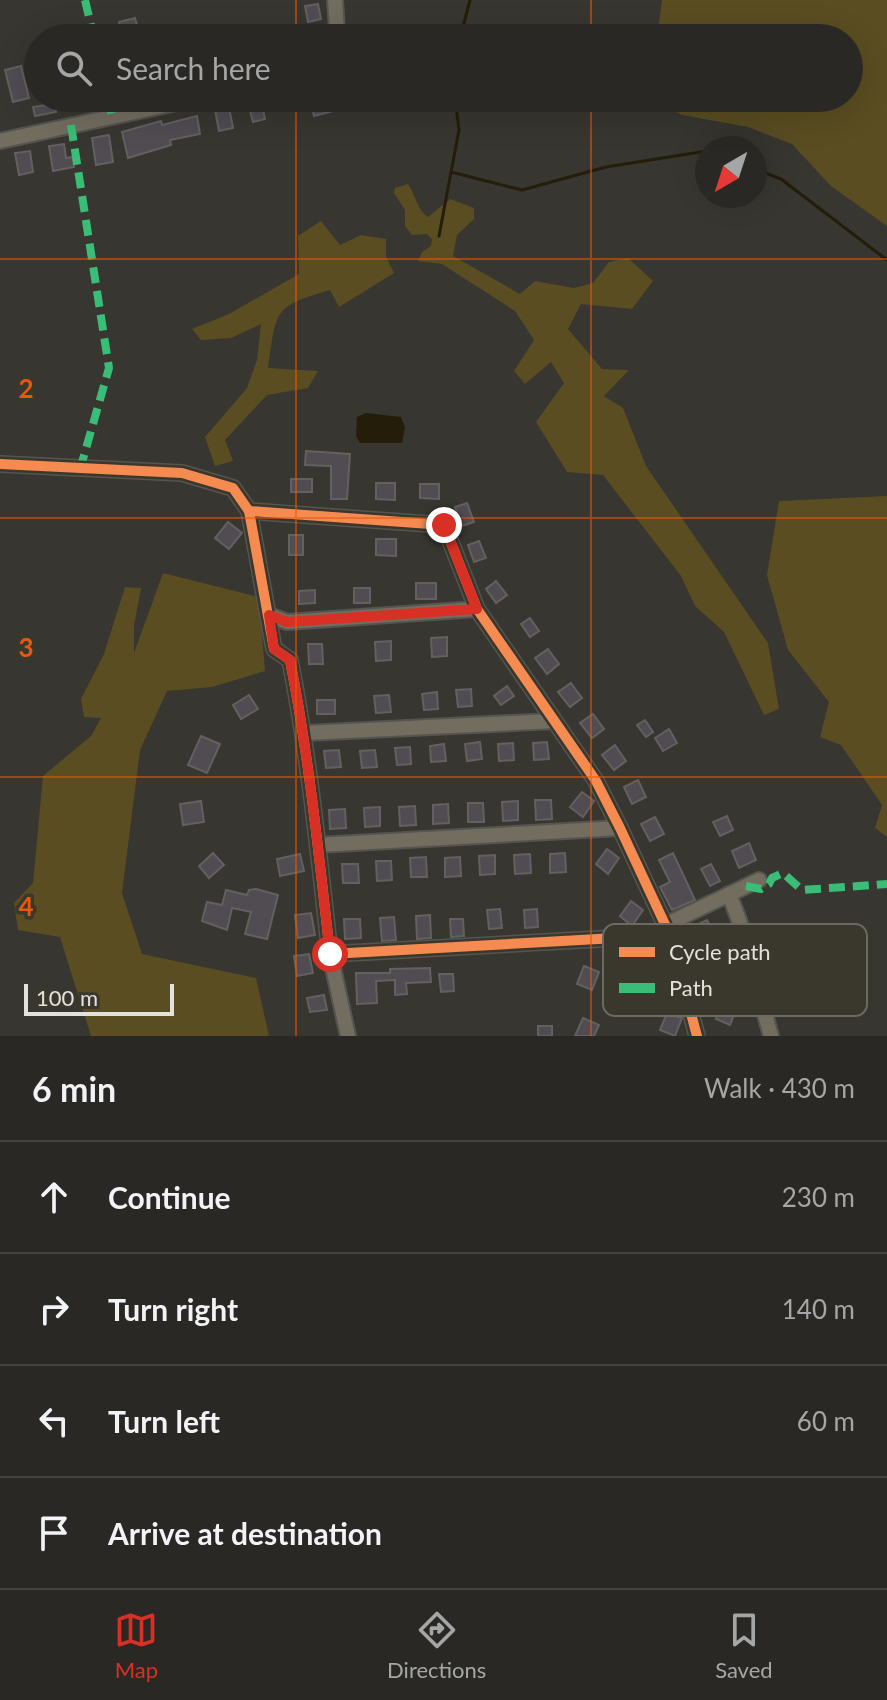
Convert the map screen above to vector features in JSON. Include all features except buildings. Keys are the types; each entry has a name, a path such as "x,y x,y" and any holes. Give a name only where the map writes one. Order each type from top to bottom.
{"street":[{"path":"335,0 337,24"},
{"path":"0,141 135,112"},
{"path":"0,464 182,473 233,488 249,511 274,649 290,660 305,733 306,766 330,954 348,1036"},
{"path":"249,511 444,525 477,609 596,781 664,924"},
{"path":"269,615 287,622 477,609"},
{"path":"305,733 554,721"},
{"path":"318,845 620,828"},
{"path":"677,924 759,880"},
{"path":"729,894 740,924"},
{"path":"330,954 603,935"},
{"path":"691,1016 697,1036"},
{"path":"765,1016 771,1036"}],"shaded area":[{"path":"662,0 887,0 887,226 831,186 792,144 748,127 676,112 863,112 863,24 659,24"},
{"path":"408,184 428,217 450,199 474,208 474,219 457,235 453,256 520,294 535,281 574,288 593,283 609,262 628,258 653,281 632,309 581,304 568,329 602,369 629,370 604,396 623,408 646,466 768,643 779,709 764,715 724,632 695,606 681,576 603,475 567,472 536,422 564,383 551,362 525,384 514,371 534,340 515,311 442,264 418,261 422,252 431,246 432,239 427,234 412,235 405,226 405,210 394,193 395,188"},
{"path":"321,221 340,245 361,235 386,239 386,257 394,273 339,307 330,290 287,307 276,322 268,368 318,371 308,388 267,395 225,440 233,461 215,466 205,437 247,388 257,360 261,324 231,338 201,340 192,329 229,314 299,274 298,236"},
{"path":"366,413 401,417 405,427 402,443 360,443 356,436 357,417"},
{"path":"887,496 887,837 875,828 882,805 841,745 820,737 829,702 788,650 767,575 779,501"},
{"path":"163,573 259,597 265,671 212,687 167,691 140,750 122,893 142,954 256,978 269,1036 91,1036 60,937 18,930 14,903 33,883 43,776 91,736 101,718 84,717 81,699 104,654 125,587 141,588 134,626 134,653"}],"waterway":[{"path":"464,24 470,0"},
{"path":"439,236 459,130 457,112"},
{"path":"451,172 522,190 606,167 695,153"},
{"path":"767,174 781,179 887,260"}],"marked path":[{"path":"85,0 91,24"},
{"path":"111,112 112,117"},
{"path":"71,125 109,368 81,466"},
{"path":"746,886 761,889 772,878 783,873 802,890 887,884"}],"cycle path":[{"path":"0,464 182,473 233,488 249,511 274,649 290,660 297,696 330,954 603,939"},
{"path":"249,511 444,525 477,609 596,781 665,924"},
{"path":"692,1016 697,1036"}],"route":[{"path":"330,954 306,766 305,733 290,660 274,649 269,615 287,622 477,609 444,525"}]}
